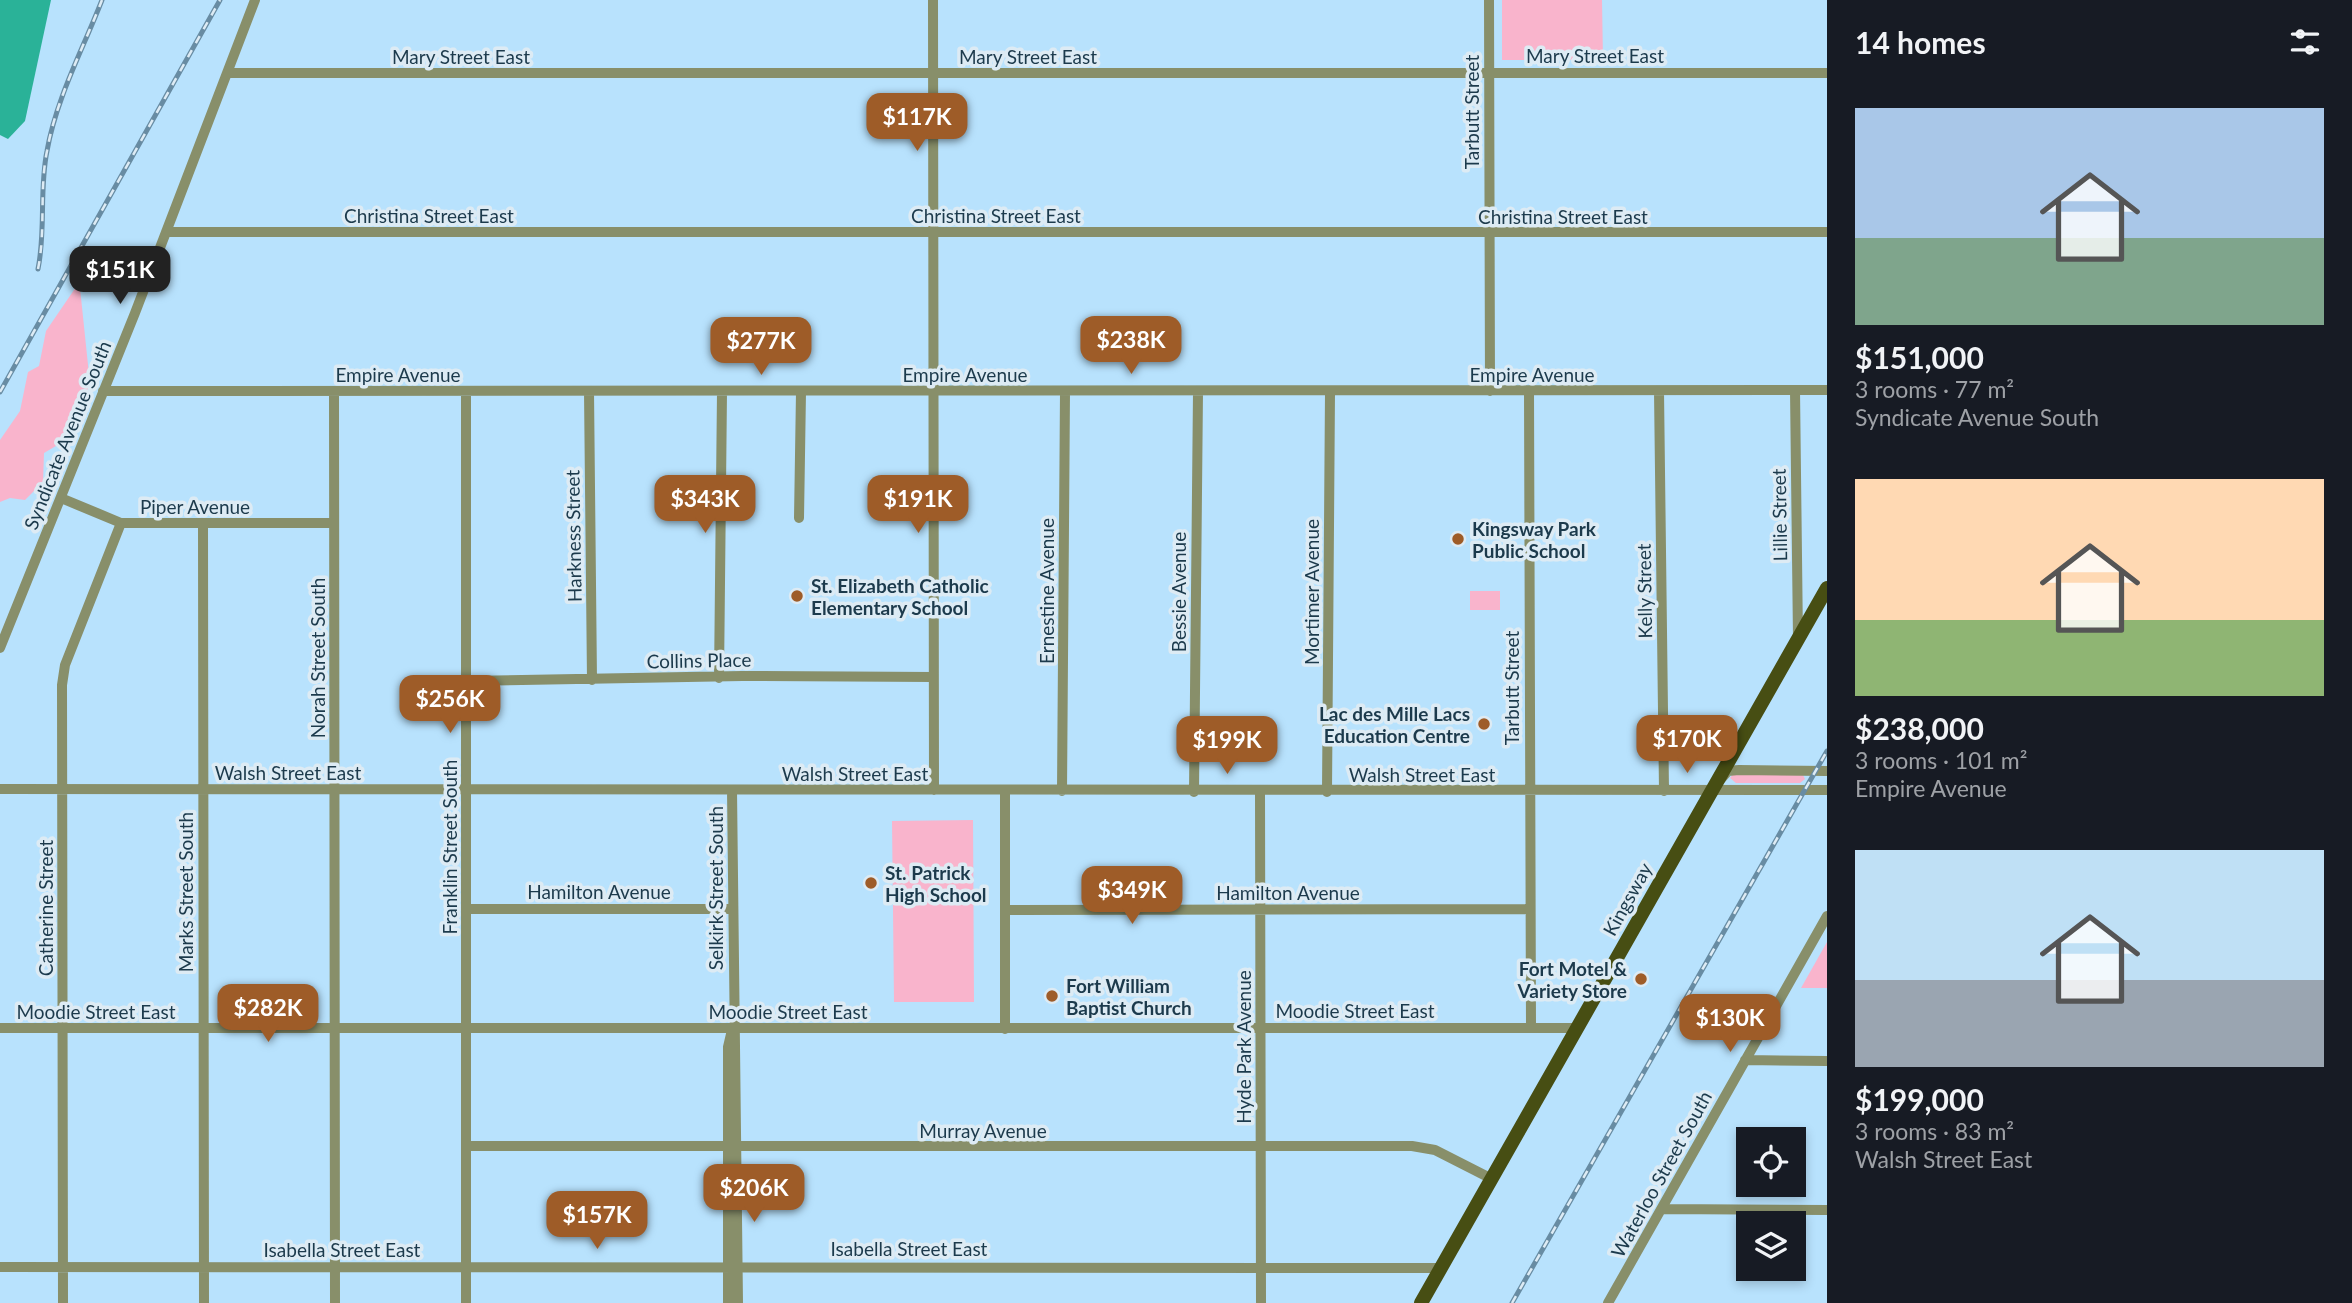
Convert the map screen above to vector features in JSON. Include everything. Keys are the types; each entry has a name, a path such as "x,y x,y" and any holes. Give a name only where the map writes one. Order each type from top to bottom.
{"main road":[{"name":"Kingsway","path":"1421,1303 1827,588"}],"street":[{"name":"Syndicate Avenue South","path":"0,648 166,232 255,0"},
{"path":"933,0 934,790"},
{"name":"Tarbutt Street","path":"1489,0 1490,391"},
{"name":"Mary Street East","path":"228,73 1827,73"},
{"name":"Christina Street East","path":"166,232 1827,232"},
{"name":"Lillie Street","path":"1795,390 1798,639"},
{"name":"Empire Avenue","path":"103,391 1827,390"},
{"name":"Norah Street South","path":"334,391 335,1303"},
{"name":"Franklin Street South","path":"466,391 466,1303"},
{"name":"Harkness Street","path":"589,391 592,680"},
{"name":"Tarbutt Street","path":"1529,391 1528,909 1531,1027"},
{"name":"Kelly Street","path":"1659,391 1664,791"},
{"path":"719,678 722,392"},
{"path":"799,519 801,392"},
{"name":"Ernestine Avenue","path":"1062,791 1065,392"},
{"name":"Bessie Avenue","path":"1194,792 1198,392"},
{"name":"Mortimer Avenue","path":"1327,792 1330,392"},
{"name":"Piper Avenue","path":"61,498 121,523 334,523"},
{"name":"Catherine Street","path":"63,1303 65,665 121,523"},
{"name":"Marks Street South","path":"203,523 204,1303"},
{"name":"Collins Place","path":"465,681 933,677"},
{"path":"1710,791 1728,771 1827,771"},
{"name":"Walsh Street East","path":"0,789 1194,792 1827,790"},
{"name":"Selkirk Street South","path":"732,790 733,1028 738,1046 733,1147 733,1265 738,1303"},
{"path":"1004,791 1005,1029"},
{"name":"Hyde Park Avenue","path":"1260,792 1261,1303"},
{"name":"Hamilton Avenue","path":"467,909 732,909"},
{"name":"Hamilton Avenue","path":"1005,910 1528,909"},
{"name":"Waterloo Street South","path":"1608,1303 1827,916"},
{"name":"Moodie Street East","path":"0,1028 1577,1028"},
{"path":"1745,1060 1827,1061"},
{"name":"Murray Avenue","path":"467,1146 1424,1147 1492,1179"},
{"path":"1662,1209 1827,1210"},
{"name":"Selkirk Street South","path":"728,1303 733,1265"},
{"name":"Isabella Street East","path":"0,1267 733,1265 1441,1268"}],"shaded area":[{"path":"0,0 51,0 25,121 8,139 0,135"},
{"path":"1502,0 1602,0 1603,60 1502,60"},
{"path":"76,287 80,288 90,384 66,440 44,453 43,482 25,500 10,498 0,502 0,440 20,411 28,372 39,366 46,331"},
{"path":"1470,591 1500,591 1500,610 1470,610"},
{"path":"1733,774 1803,775 1805,779 1800,783 1736,783 1730,778"},
{"path":"973,820 974,1002 894,1002 892,821"},
{"path":"1827,942 1827,988 1801,988"}],"railway":[{"path":"38,269 45,166 51,132 63,93 102,0"},
{"path":"0,392 220,0"},
{"path":"1512,1303 1827,751"}],"place":[{"name":"Kingsway Park Public School","path":"1458,539"},
{"name":"St. Elizabeth Catholic Elementary School","path":"797,596"},
{"name":"Lac des Mille Lacs Education Centre","path":"1484,724"},
{"name":"St. Patrick High School","path":"871,883"},
{"name":"Fort Motel & Variety Store","path":"1641,979"},
{"name":"Fort William Baptist Church","path":"1052,996"}]}
